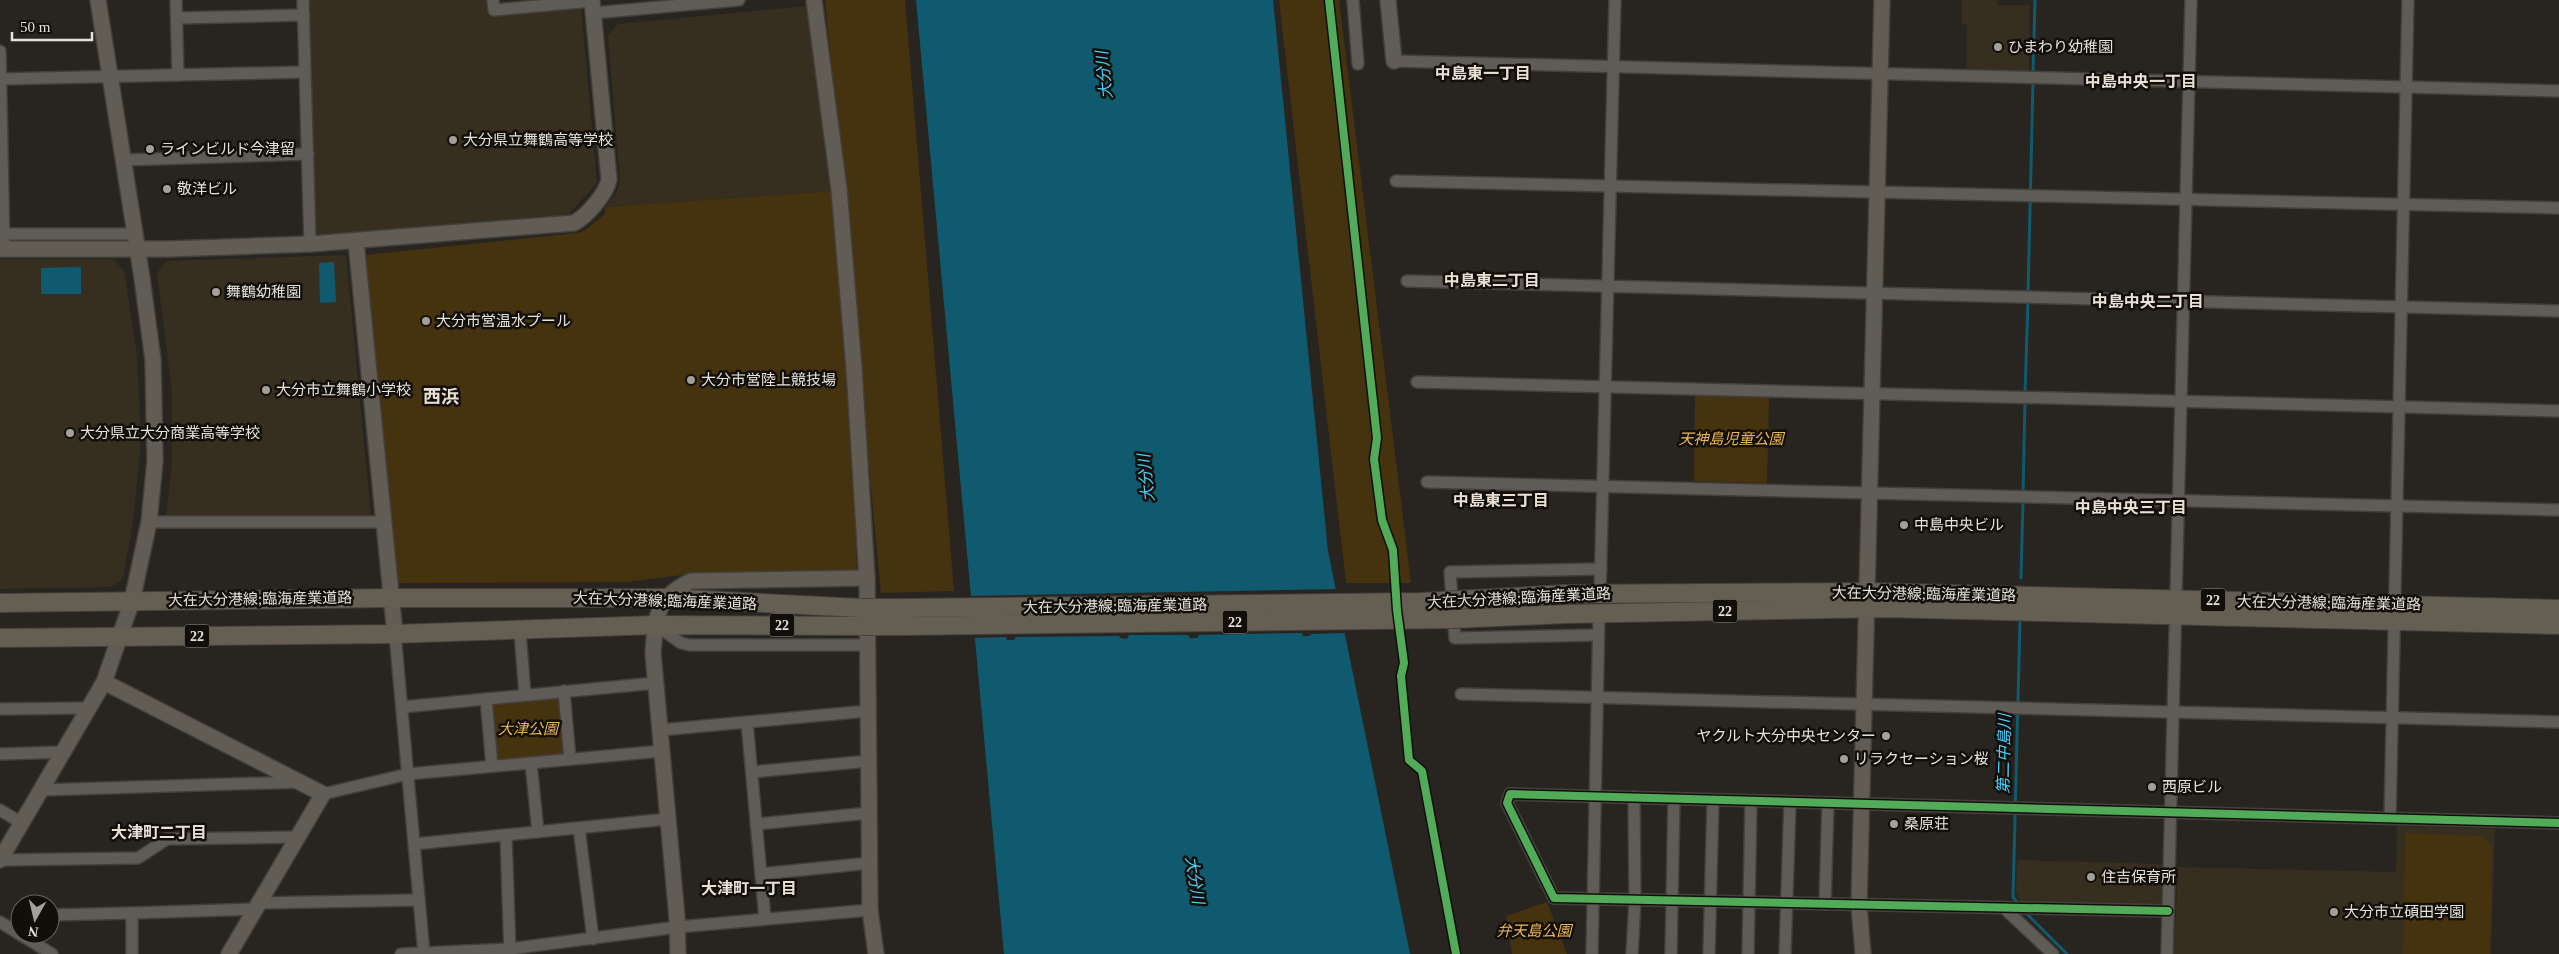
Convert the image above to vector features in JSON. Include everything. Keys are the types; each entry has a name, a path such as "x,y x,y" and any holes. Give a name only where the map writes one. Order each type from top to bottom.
{"main road":[{"name":"大在大分港線;臨海産業道路","path":"0,638 520,632 867,617 904,608 1421,602 1566,594 2176,607 2394,606 2559,608"},
{"name":"大在大分港線;臨海産業道路","path":"0,603 391,598 665,598 867,617 904,626 1454,619 1866,600"},
{"name":"大在大分港線;臨海産業道路","path":"2394,606 2559,625"}],"street":[{"path":"0,860 65,752 104,682 132,601 149,522 155,460 153,369 136,234 98,0"},
{"path":"176,0 178,75"},
{"path":"303,0 310,244"},
{"path":"493,0 494,10 541,3 593,5 739,0"},
{"path":"814,0 839,189 854,368 866,578 870,910 876,954"},
{"path":"1352,0 1358,64"},
{"path":"1388,0 1394,60 2559,91"},
{"path":"1600,594 1615,0"},
{"path":"1863,954 1858,905 1882,0"},
{"path":"2168,954 2190,0"},
{"path":"2390,818 2408,0"},
{"path":"0,51 2,249 138,250 356,242 570,224 581,219 606,189 609,178 593,5"},
{"path":"177,18 304,15"},
{"path":"0,79 305,72"},
{"path":"124,160 308,154"},
{"path":"1396,181 2559,208"},
{"path":"2,234 136,234"},
{"path":"356,242 402,707 424,954"},
{"path":"1407,281 2559,311"},
{"path":"1417,382 2559,411"},
{"path":"1428,482 2559,510"},
{"path":"149,522 383,522"},
{"path":"1598,634 1455,638 1450,572 1600,569"},
{"path":"678,954 678,927 653,653 658,610 665,598 677,588 692,581 866,578"},
{"path":"1592,954 1599,613"},
{"path":"656,625 681,643 690,645 867,645"},
{"path":"520,632 525,695"},
{"path":"104,682 323,794 408,774 662,751"},
{"path":"402,707 656,683"},
{"path":"564,692 570,759"},
{"path":"1461,694 2559,722"},
{"path":"486,699 492,766"},
{"path":"0,709 88,708"},
{"path":"660,730 868,711"},
{"path":"747,722 765,919"},
{"path":"0,754 65,752"},
{"path":"752,772 869,761"},
{"path":"531,763 538,832"},
{"path":"42,790 301,782"},
{"path":"230,954 323,794"},
{"path":"2168,911 1554,898 1507,803 1510,794 2559,823"},
{"path":"1632,954 1635,900 1634,798"},
{"path":"1671,954 1674,799"},
{"path":"1709,954 1713,800"},
{"path":"1748,954 1751,801"},
{"path":"1785,954 1790,802"},
{"path":"1825,904 1828,803"},
{"path":"0,810 22,822"},
{"path":"756,824 869,813"},
{"path":"414,844 668,819"},
{"path":"579,828 593,939"},
{"path":"506,836 510,952"},
{"path":"0,860 138,858 167,839 298,837"},
{"path":"761,874 870,863"},
{"path":"60,915 419,900"},
{"path":"2009,908 2053,954"},
{"path":"401,954 510,952 678,927 870,910"},
{"path":"132,913 132,954"},
{"path":"39,944 52,954"}],"shaded area":[{"name":"大分県立舞鶴高等学校","path":"308,0 490,0 491,13 581,6 597,183 569,214 404,230 316,234"},
{"name":"ひまわり幼稚園","path":"1962,0 1997,0 1997,5 2030,5 2029,71 1966,69 1967,25 1962,24"},
{"name":"大分県立舞鶴高等学校","path":"806,6 818,66 830,157 832,191 605,207 617,193 620,182 608,35 618,24"},
{"name":"大分市立舞鶴小学校","path":"346,255 371,516 166,518 172,462 172,394 157,273 166,261"},
{"name":"大分県立大分商業高等学校","path":"0,259 112,259 124,270 137,355 141,442 133,522 123,578 111,587 0,589"},
{"name":"大分市立碩田学園","path":"2397,826 2495,829 2491,954 2174,954 2178,867 2396,872"},
{"name":"住吉保育所","path":"2017,860 2165,864 2164,905 2020,902 2016,891"}],"green space":[{"path":"825,0 905,0 954,591 881,593"},
{"path":"1279,0 1339,0 1411,583 1346,583"},
{"path":"832,191 850,394 857,571 682,575 626,582 397,583 365,255 577,233 584,231 605,214 605,207"},
{"name":"天神島児童公園","path":"1695,395 1769,397 1767,483 1694,481"},
{"name":"大津公園","path":"556,695 559,698 565,753 562,756 500,762 495,759 491,705 494,701"},
{"path":"2405,833 2482,836 2492,847 2490,954 2403,954"},
{"name":"弁天島公園","path":"1547,902 1567,954 1512,954 1506,916"}],"water":[{"name":"大分川","path":"916,0 1273,0 1328,551 1410,954 1004,954"},
{"path":"334,262 336,302 320,303 319,263"},
{"path":"81,267 81,294 41,294 41,268"}],"pier":[{"path":"1338,589 1347,633 1312,634 1309,636 1303,636 1302,633 1199,635 1197,638 1190,638 1188,635 1129,635 1127,639 1120,638 1119,636 1016,637 1014,640 1007,640 1006,637 972,638 968,596"}],"waterway":[{"path":"2033,74 2035,0"},
{"path":"2028,294 2033,81"},
{"path":"2025,394 2028,301"},
{"path":"2023,494 2025,401"},
{"path":"2021,578 2023,500"},
{"name":"第二中島川","path":"2019,905 2013,897 2020,622"},
{"name":"第二中島川","path":"2025,912 2067,954"}],"cycle path":[{"path":"1329,0 1377,438 1374,459 1382,520 1393,550 1397,610 1404,663 1401,676 1409,760 1422,771 1456,954"},
{"path":"2168,911 1554,898 1507,803 1510,794 2559,823"}],"place":[{"name":"ひまわり幼稚園","path":"1998,47"},
{"name":"大分県立舞鶴高等学校","path":"453,140"},
{"name":"ラインビルド今津留","path":"150,149"},
{"name":"敬洋ビル","path":"167,189"},
{"name":"舞鶴幼稚園","path":"216,292"},
{"name":"大分市営温水プール","path":"426,321"},
{"name":"大分市営陸上競技場","path":"691,380"},
{"name":"大分市立舞鶴小学校","path":"266,390"},
{"name":"大分県立大分商業高等学校","path":"70,433"},
{"name":"中島中央ビル","path":"1904,525"},
{"name":"ヤクルト大分中央センター","path":"1886,736"},
{"name":"リラクセーション桜","path":"1844,759"},
{"name":"西原ビル","path":"2152,787"},
{"name":"桑原荘","path":"1894,824"},
{"name":"住吉保育所","path":"2091,877"},
{"name":"大分市立碩田学園","path":"2334,912"}],"district":[{"name":"中島東一丁目","path":"1483,73"},
{"name":"中島中央一丁目","path":"2141,81"},
{"name":"中島東二丁目","path":"1492,280"},
{"name":"中島中央二丁目","path":"2148,301"},
{"name":"西浜","path":"441,397"},
{"name":"中島東三丁目","path":"1501,500"},
{"name":"中島中央三丁目","path":"2131,507"},
{"name":"大津町二丁目","path":"159,832"},
{"name":"大津町一丁目","path":"749,888"}]}
